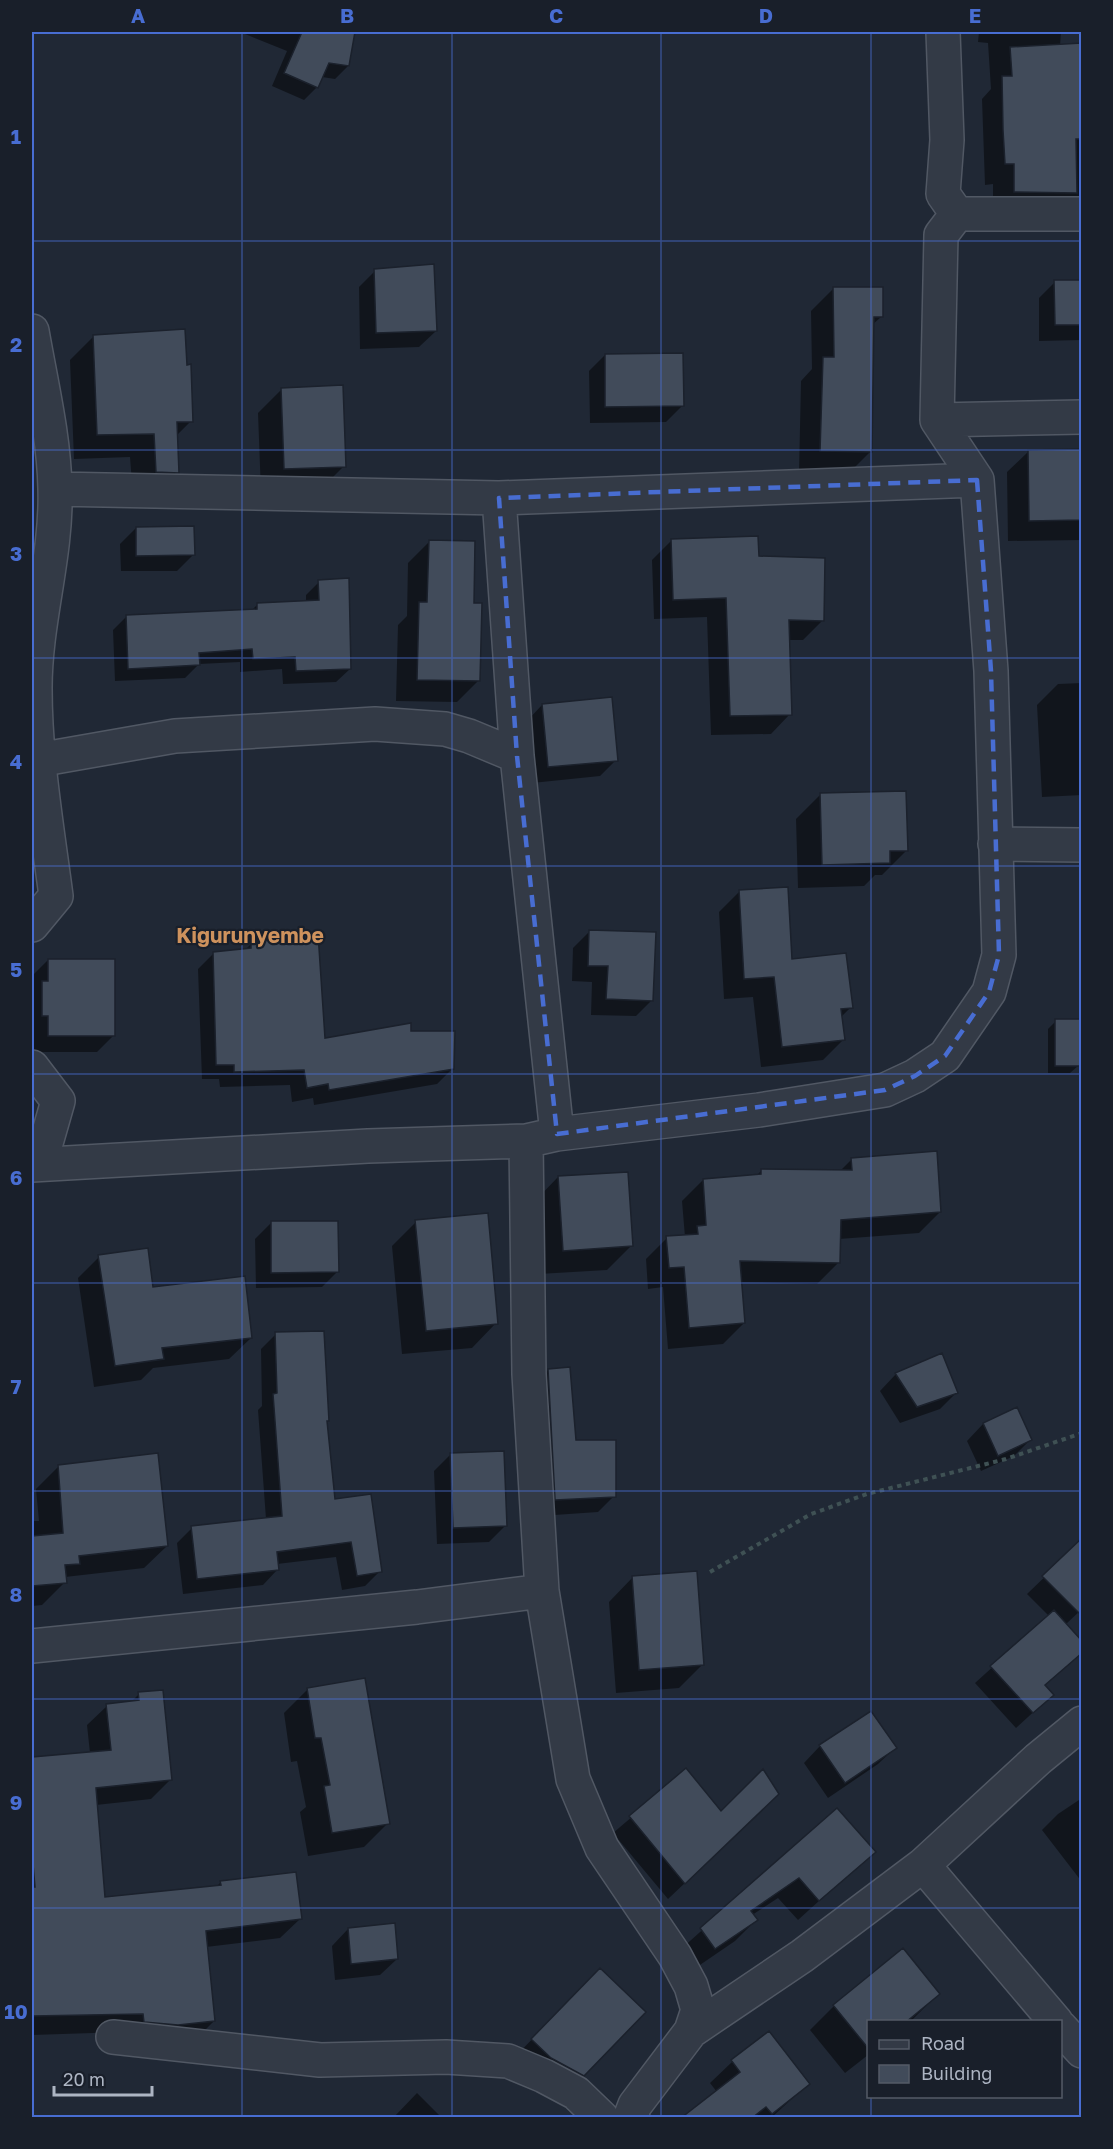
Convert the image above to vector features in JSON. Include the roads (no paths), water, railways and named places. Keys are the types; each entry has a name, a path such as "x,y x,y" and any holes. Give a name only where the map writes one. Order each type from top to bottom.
{"street":[{"path":"943,32 947,140 943,194 957,214"},
{"path":"957,214 1082,214"},
{"path":"32,1067 58,1101 36,1164 368,1146 526,1141 557,1134 759,1110 885,1090 915,1076 945,1056 989,992 999,955 991,671 977,480 937,420 941,235 957,214"},
{"path":"32,331 44,398 55,489 50,562 35,686 38,760 56,896 32,925"},
{"path":"937,420 1082,417"},
{"path":"55,489 499,498 977,480"},
{"path":"499,498 517,756 557,1134"},
{"path":"38,760 175,736 375,724 445,729 469,736 517,756"},
{"path":"995,844 1082,845"},
{"path":"526,1141 529,1374 542,1591 573,1779 602,1848 675,1956 691,1986 698,2010 691,2031"},
{"path":"32,1646 417,1607 542,1591"},
{"path":"630,2118 634,2105 691,2031 802,1956 923,1865 1038,1759 1082,1723"},
{"path":"923,1865 1054,2020"},
{"path":"1062,2028 1082,2051"},
{"path":"112,2037 320,2060 446,2057 508,2061 576,2093 602,2118"}],"district":[{"name":"Kigurunyembe","path":"250,935"}]}
